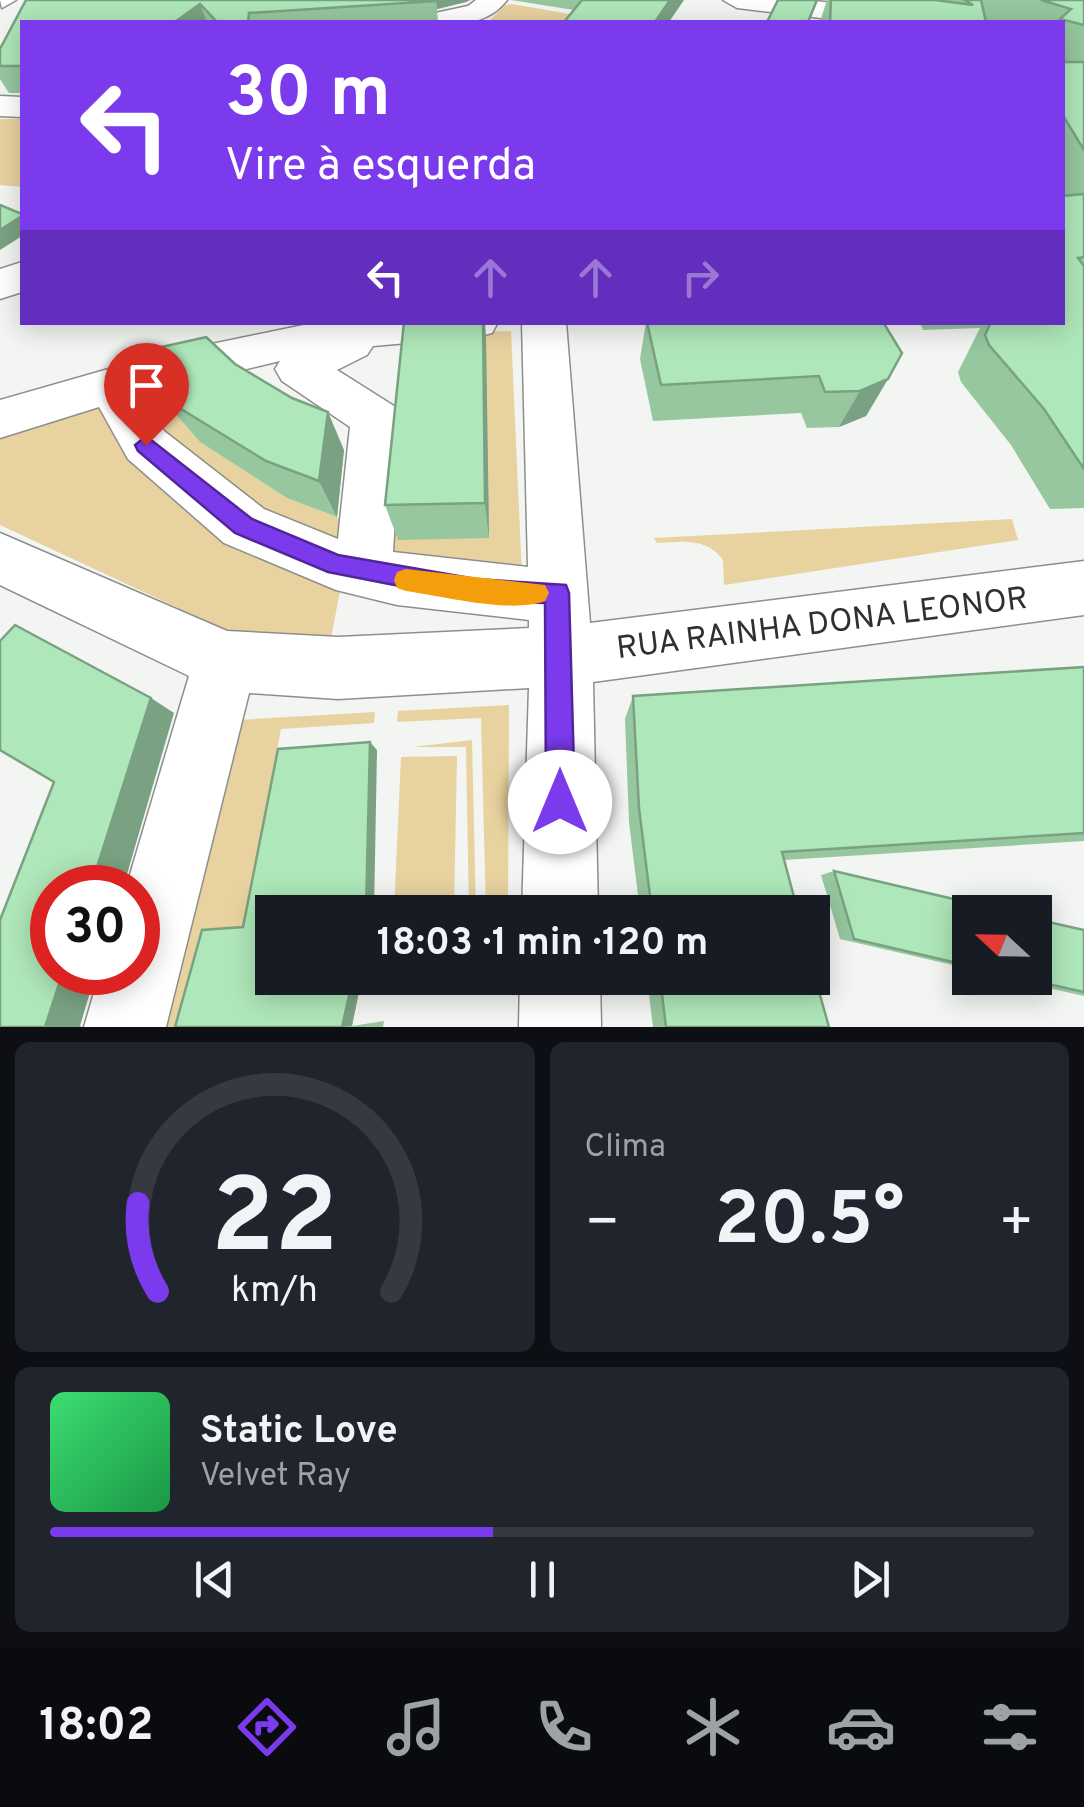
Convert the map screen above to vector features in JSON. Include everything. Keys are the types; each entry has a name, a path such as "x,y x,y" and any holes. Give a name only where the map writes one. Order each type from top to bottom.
{"street":[{"path":"441,20 478,13 493,0"},
{"path":"727,5 899,20"},
{"path":"376,418 298,369 463,325"},
{"path":"544,325 559,624 560,895"},
{"path":"0,419 111,385 265,347 386,343"},
{"path":"363,571 386,343"},
{"path":"111,385 146,445 244,526 288,546 363,571 476,590 559,624"},
{"path":"0,558 225,661 338,668 559,624"},
{"name":"RUA RAINHA DONA LEONOR","path":"559,624 1084,588"},
{"path":"125,1027 225,661"},
{"path":"560,995 560,1027"}],"shaded area":[{"path":"512,4 593,18 490,20 505,5"},
{"path":"0,119 20,119 20,187 0,185"},
{"path":"511,331 522,576 378,562 403,334"},
{"path":"150,384 200,442 287,498 358,525 353,554 245,501 185,454 131,386"},
{"path":"103,395 342,581 330,643 236,635 0,525 0,425"},
{"path":"1012,519 1018,540 724,585 723,560 709,548 693,543 657,543 654,538"},
{"path":"509,705 508,895 486,895 481,718 397,722 398,711"},
{"path":"375,712 374,723 281,729 244,929 192,1027 159,1027 239,720"},
{"path":"472,740 476,895 469,895 466,747 413,747"},
{"path":"457,756 454,895 395,895 401,757"}],"building":[{"path":"26,0 436,1 249,13 248,20 215,20 200,4 178,20 20,20 20,66 0,66 0,49"},
{"path":"582,0 670,0 656,20 566,20"},
{"path":"778,0 817,0 809,20 768,20"},
{"path":"831,0 935,0 973,5 965,0 981,0 986,20 830,20"},
{"path":"1041,0 1084,0 1084,25 1060,19 1071,9"},
{"path":"1065,62 1084,62 1084,150 1065,119"},
{"path":"1084,194 1084,257 1078,258 1084,266 1084,469 1044,409 989,345 985,335 990,325 1065,325 1065,196"},
{"path":"0,205 20,213 20,217 0,230"},
{"path":"404,325 483,325 485,503 385,505"},
{"path":"648,325 885,325 902,353 888,379 860,391 825,392 819,376 661,385"},
{"path":"206,337 235,364 292,398 328,412 319,481 266,461 173,404 130,354"},
{"path":"15,625 151,698 98,865 30,865 30,995 55,995 45,1027 0,1027 0,920 54,782 0,750 0,641"},
{"path":"1084,667 1084,833 782,852 793,895 650,895 639,808 633,696"},
{"path":"370,742 366,895 255,895 255,995 349,995 342,1027 175,1027 202,930 243,927 278,749"},
{"path":"834,871 952,899 952,962 854,939"},
{"path":"1052,923 1084,930 1084,992 1052,985"},
{"path":"662,995 820,995 829,1027 666,1027"}],"slow traffic":[{"path":"406,580 510,594 537,593"}],"route":[{"path":"146,445 244,526 336,565 397,579 476,590 557,593 560,802"}]}
